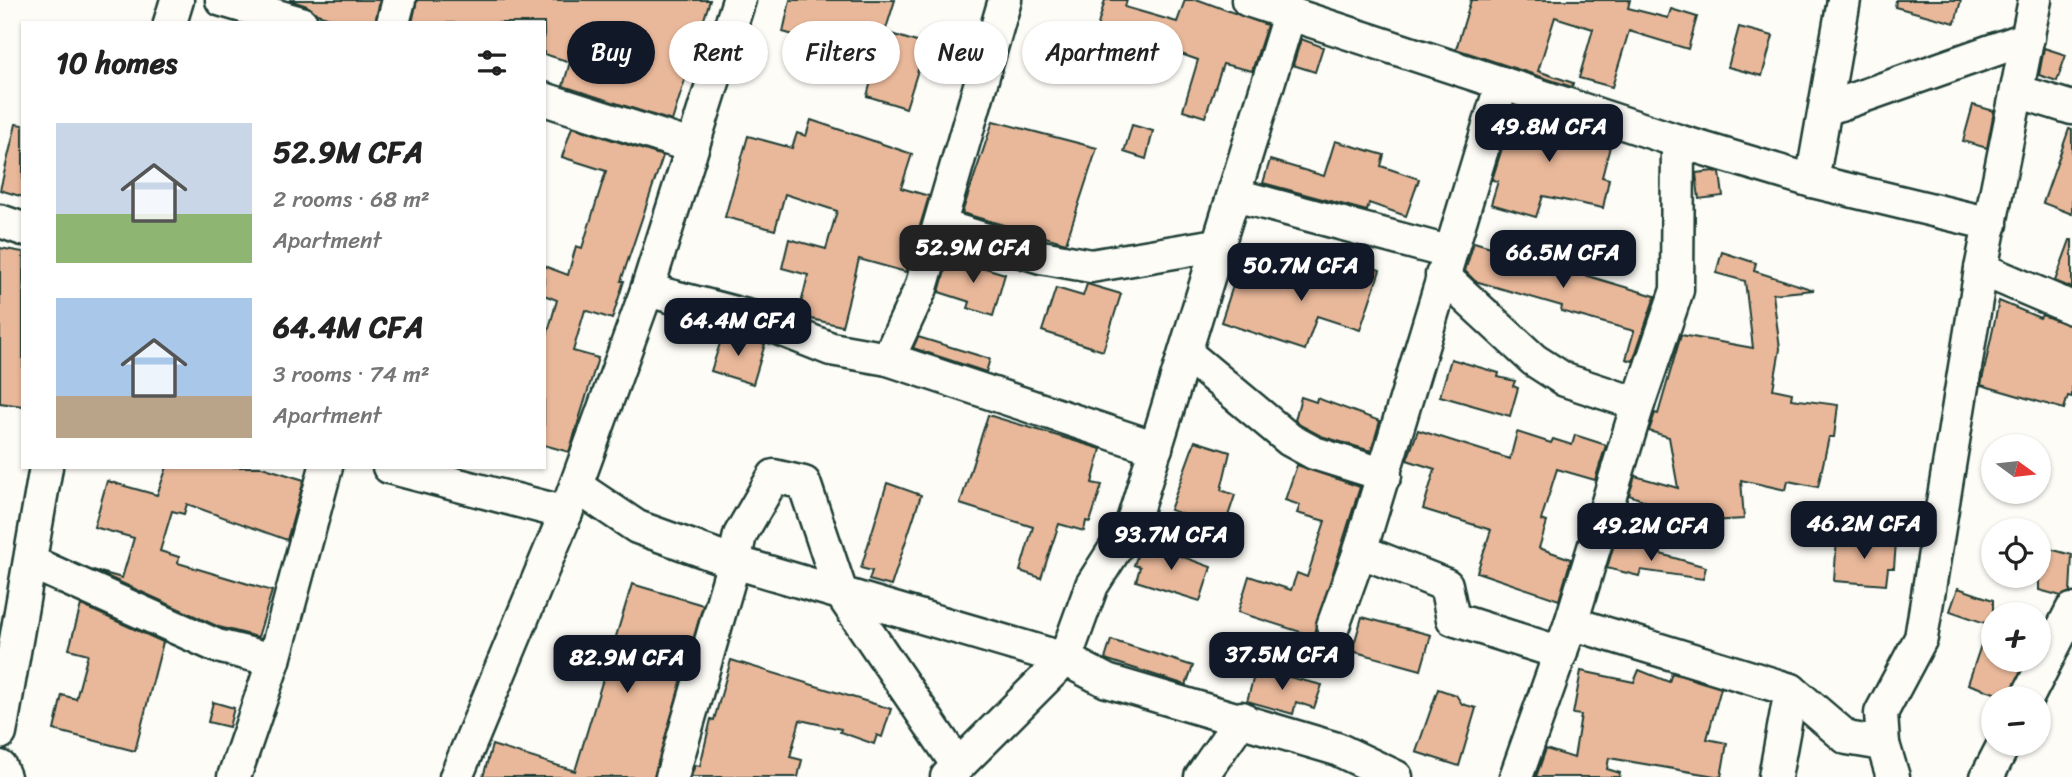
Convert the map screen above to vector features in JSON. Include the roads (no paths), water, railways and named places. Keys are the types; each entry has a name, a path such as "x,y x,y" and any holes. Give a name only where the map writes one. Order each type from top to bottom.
{"street":[{"path":"171,21 177,0"},
{"path":"222,0 294,21"},
{"path":"394,21 399,0"},
{"path":"456,777 571,499 647,290 739,0"},
{"path":"888,359 922,288 1005,0"},
{"path":"1812,181 1844,0"},
{"path":"1893,777 1883,744 1881,713 1921,638 1981,269 2035,0"},
{"path":"672,777 740,535 774,476 804,483 841,593 952,771 1065,659 1091,585 1133,521 1187,354 1216,245 1235,195 1270,5 1678,141 1812,181 1991,224"},
{"path":"1826,109 2028,37"},
{"path":"1333,626 1385,475 1445,264 1502,83"},
{"path":"2017,91 2072,108"},
{"path":"546,100 691,146"},
{"path":"1516,777 1571,623 1637,404 1676,290 1678,141"},
{"path":"1235,195 1445,264 1534,360 1565,380 1637,404"},
{"path":"0,221 21,228"},
{"path":"941,226 1041,257 1091,266 1216,245"},
{"path":"1981,269 2072,309"},
{"path":"647,290 750,317 831,349 888,359 1156,448"},
{"path":"1187,354 1290,440 1314,453 1385,475"},
{"path":"0,733 46,469"},
{"path":"234,777 274,660 325,469"},
{"path":"400,469 571,499 637,527 734,562 1065,659 1107,681 1242,718 1336,748 1396,777"},
{"path":"1360,551 1446,585 1453,618 1560,653"},
{"path":"30,562 217,646 274,660"},
{"path":"2033,686 2072,610"},
{"path":"1571,623 1791,690 1847,738 1883,744"},
{"path":"1775,777 1791,690"},
{"path":"1201,777 1242,718"},
{"path":"1987,777 1998,756"},
{"path":"0,767 4,777"}]}
